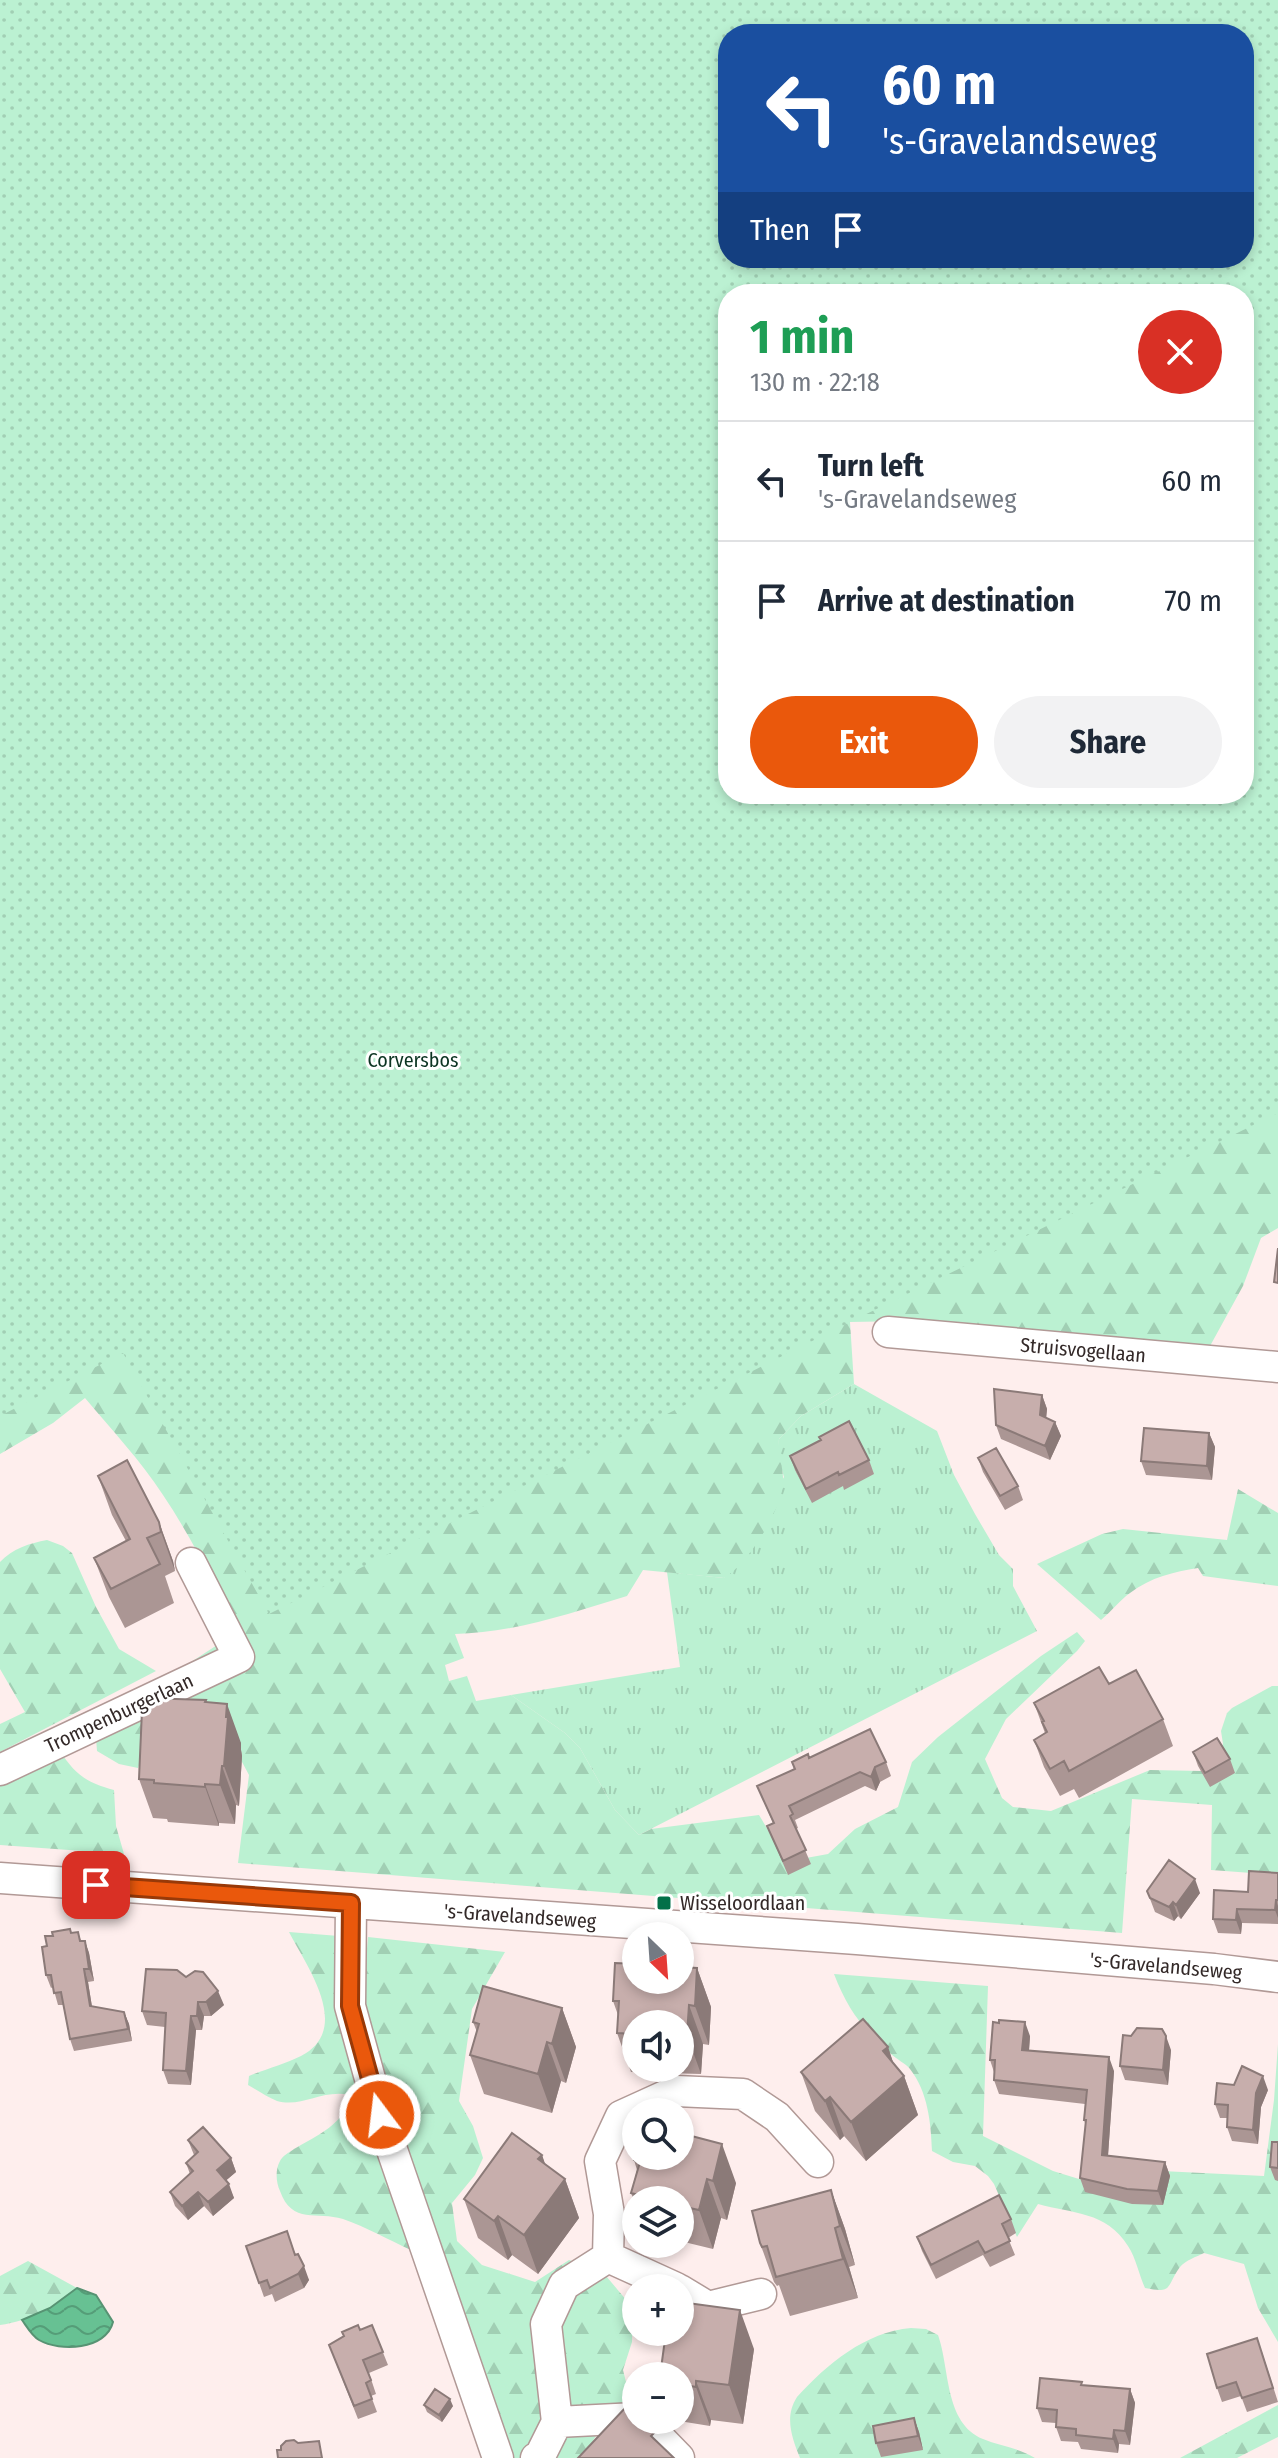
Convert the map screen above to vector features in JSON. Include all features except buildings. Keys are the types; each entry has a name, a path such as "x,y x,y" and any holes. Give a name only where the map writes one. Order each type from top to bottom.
{"street":[{"name":"Struisvogellaan","path":"888,1332 1278,1367"},
{"name":"Trompenburgerlaan","path":"0,1770 239,1657 191,1563"},
{"name":"'s-Gravelandseweg","path":"0,1878 857,1939 1278,1977"},
{"path":"351,1903 350,2006 380,2115 498,2458"},
{"path":"608,2257 609,2214 600,2161 621,2116 676,2091 743,2094 777,2117 818,2162"},
{"path":"608,2257 645,2274"},
{"path":"536,2458 540,2456 557,2422 546,2324 564,2285 608,2257"},
{"path":"694,2299 708,2307 761,2294"},
{"path":"557,2422 622,2419"},
{"path":"656,2434 679,2458"}],"green space":[{"name":"Corversbos","path":"0,0 1278,0 1278,1113 850,1322 269,1614 123,1353 0,1416"},
{"name":"Corversbos","path":"455,0 1278,0 1278,1228 1261,1238 1243,1286 1210,1346 906,1321 850,1322 854,1384 801,1416 779,1439 783,1478 781,1495 762,1536 733,1571 724,1578 643,1570 627,1596 521,1626 455,1634 464,1658 445,1665 449,1681 467,1676 476,1701 511,1695 565,1733 580,1748 615,1810 639,1835 651,1829 759,1815 774,1840 795,1860 828,1854 855,1829 898,1807 912,1762 938,1737 1041,1656 1077,1632 1085,1641 1006,1719 985,1759 1002,1798 1013,1807 1051,1811 1150,1770 1202,1771 1212,1766 1223,1744 1221,1731 1227,1713 1272,1686 1278,1686 1278,1875 1211,1870 1212,1805 1132,1799 1122,1933 238,1863 249,1775 226,1732 152,1730 138,1768 119,1764 97,1751 95,1725 240,1630 193,1545 163,1495 85,1398 53,1423 0,1454 0,226"},
{"path":"854,1384 937,1431 954,1475 975,1514 999,1555 1013,1569 1013,1586 1037,1631 639,1835 615,1810 580,1748 565,1733 511,1695 680,1667 667,1572 724,1578 784,1477 778,1456 779,1439 801,1416"},
{"path":"1238,1489 1278,1513 1278,1586 1203,1576 1198,1568 1163,1576 1138,1587 1101,1620 1037,1564 1102,1534 1123,1529 1227,1540"},
{"path":"47,1540 72,1553 119,1649 156,1671 0,1752 0,1724 25,1712 0,1669 0,1562 22,1547"},
{"path":"59,1750 82,1776 114,1790 116,1826 124,1854 0,1845 0,1780"},
{"path":"289,1932 339,1936 411,2250 343,2219 298,2213 285,2202 279,2187 277,2172 281,2159 337,2121 348,2105 350,2095 330,2094 286,2103 248,2085 249,2076 301,2056 316,2044 324,2030 325,2014 321,1997"},
{"path":"368,1937 505,1952 472,2009 459,2101 473,2126 483,2158 475,2175 452,2203 457,2241 482,2265 535,2282 569,2260 601,2270 622,2295 622,2346 631,2346 626,2362 622,2362 622,2408 606,2420 582,2458 514,2458 451,2290 395,2124 366,2007 364,1983"},
{"path":"834,1974 988,1986 983,2136 1053,2171 1079,2179 1138,2185 1141,2170 1264,2176 1278,2044 1278,2342 1258,2308 1244,2264 1204,2253 1182,2265 1168,2287 1154,2290 1145,2288 1131,2251 1119,2235 1099,2220 1038,2204 1017,2237 988,2176 975,2166 953,2162 932,2151 927,2108 916,2078 864,2027"},
{"path":"28,2261 77,2288 42,2312 0,2325 0,2276"},
{"path":"911,2328 926,2329 938,2335 955,2408 970,2431 983,2439 1035,2458 800,2458 790,2420 797,2397 848,2352 878,2336"},
{"path":"1278,2405 1278,2437 1237,2458 1180,2458"}],"water":[{"path":"77,2288 96,2295 113,2322 109,2331 92,2343 81,2346 58,2346 36,2338 22,2320 50,2308"}],"place":[{"name":"Wisseloordlaan","path":"664,1903"}],"route":[{"path":"96,1885 351,1903 350,2006 380,2115"}]}
